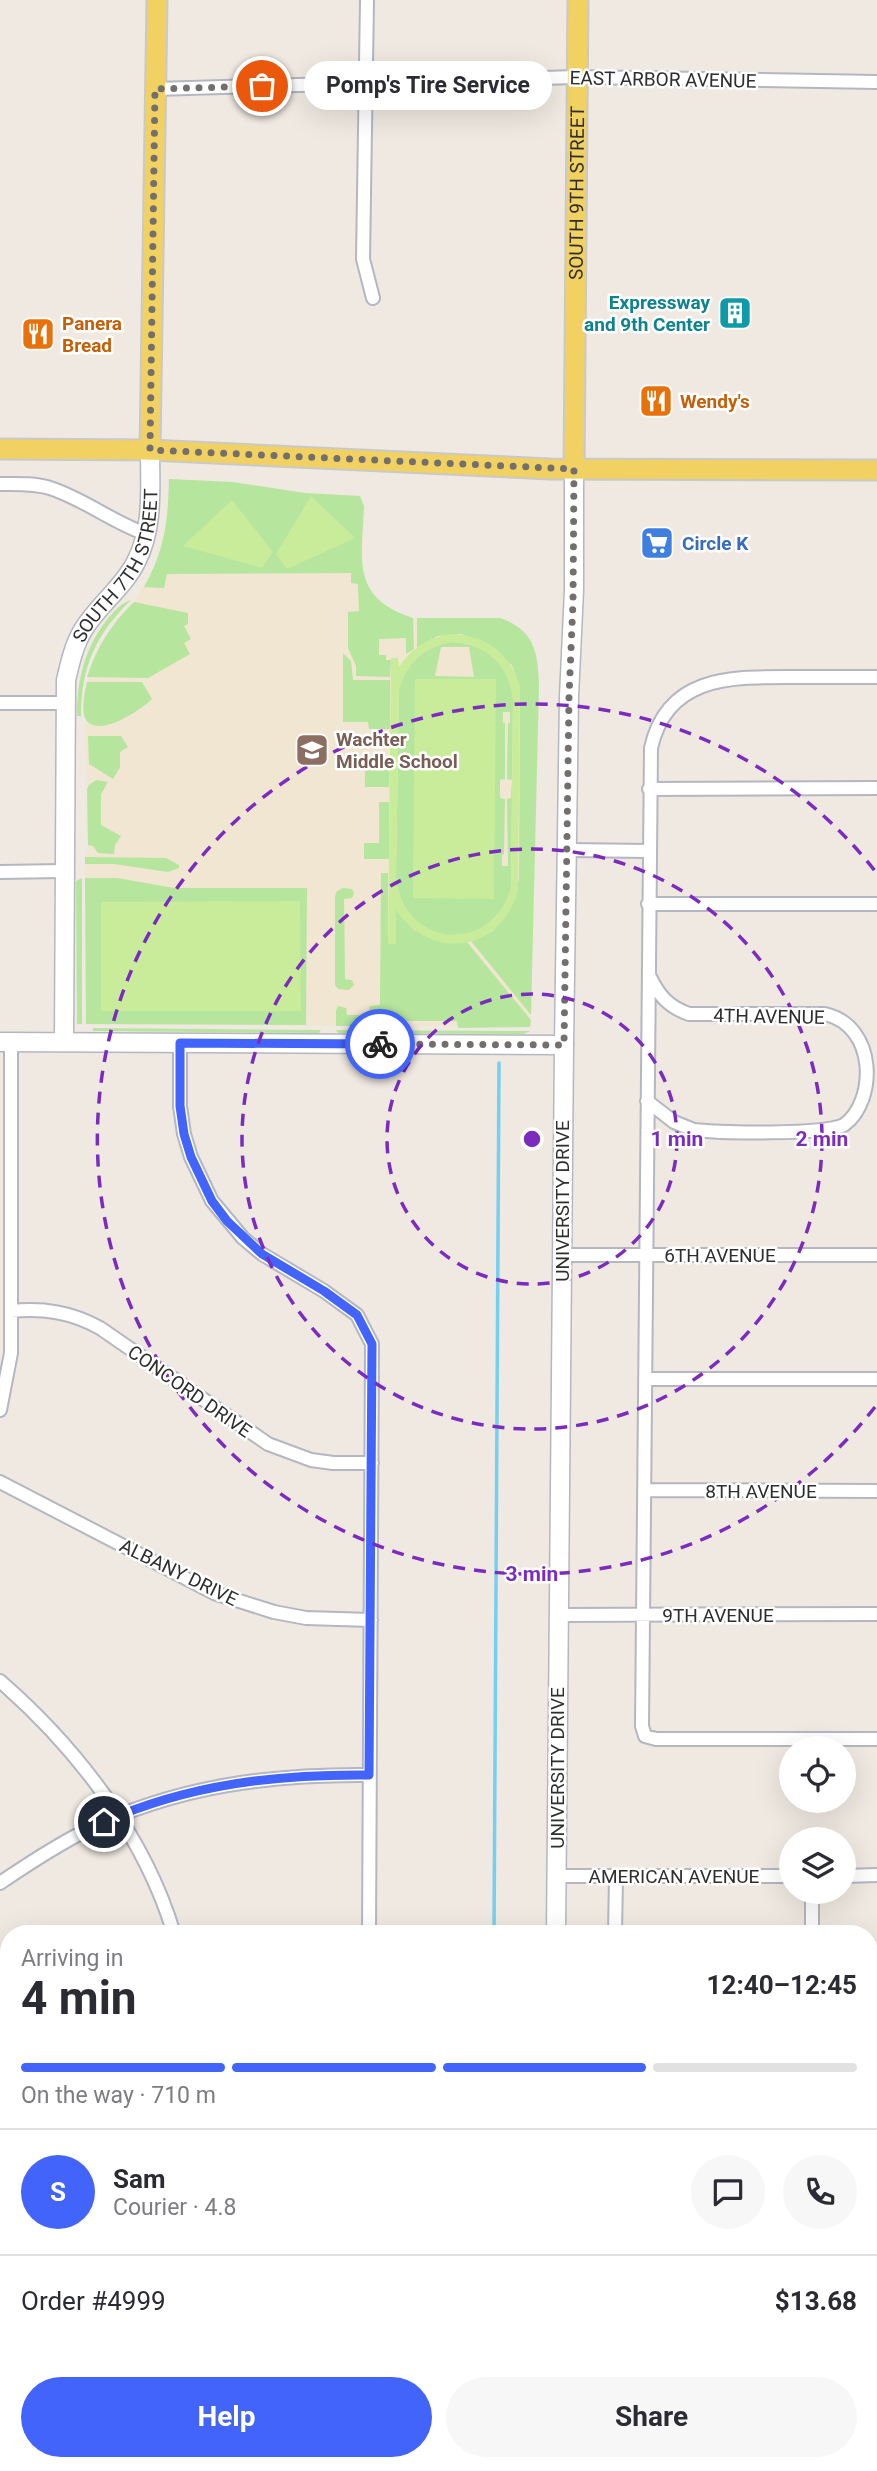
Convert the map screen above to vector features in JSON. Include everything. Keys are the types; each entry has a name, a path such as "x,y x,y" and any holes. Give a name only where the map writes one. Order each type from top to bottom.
{"main road":[{"name":"SOUTH 7TH STREET","path":"64,1042 64,703 68,673 83,630 131,571 146,534 150,499 157,0"},
{"name":"SOUTH 9TH STREET","path":"574,469 578,0"},
{"path":"0,449 150,450 574,469 877,470"},
{"name":"UNIVERSITY DRIVE","path":"556,1925 564,1045 574,469"},
{"path":"6,1042 564,1045"}],"street":[{"path":"367,0 363,259 373,298"},
{"name":"EAST ARBOR AVENUE","path":"155,89 576,77 877,82"},
{"path":"0,484 49,487 96,508 125,527 146,534"},
{"path":"877,677 737,677 712,682 680,699 664,715 653,737 649,759 642,1726 645,1736 656,1739 877,1739"},
{"path":"0,703 64,703"},
{"path":"649,789 877,788"},
{"path":"567,850 648,851"},
{"path":"0,872 63,871"},
{"path":"648,904 877,905"},
{"name":"4TH AVENUE","path":"648,973 666,1002 689,1014 825,1014 843,1020 852,1024 866,1039 875,1059 877,1072"},
{"path":"0,1410 11,1353 6,1042"},
{"path":"180,1043 180,1106 184,1134 191,1157 212,1201 227,1221 262,1254 324,1291 357,1315 372,1344 369,1925"},
{"path":"647,1101 674,1122 694,1130 832,1130 854,1120 862,1112 873,1092 877,1072"},
{"name":"6TH AVENUE","path":"562,1255 877,1255"},
{"name":"CONCORD DRIVE","path":"11,1311 48,1310 84,1319 258,1438 289,1453 333,1463 372,1462"},
{"path":"645,1380 877,1379"},
{"name":"ALBANY DRIVE","path":"0,1482 214,1593 275,1612 306,1618 371,1620"},
{"name":"8TH AVENUE","path":"644,1490 877,1491"},
{"name":"9TH AVENUE","path":"558,1615 877,1615"},
{"path":"0,1681 77,1758 142,1855 171,1925"},
{"path":"0,1883 86,1831 117,1816 202,1789 291,1776 369,1775"},
{"path":"856,1875 877,1875"},
{"name":"AMERICAN AVENUE","path":"556,1876 779,1876"},
{"path":"615,1925 616,1876"},
{"path":"812,1904 812,1925"}],"shaded area":[{"name":"Wachter Middle School","path":"169,479 232,482 305,493 360,496 364,506 362,570 365,583 382,602 392,610 413,618 500,618 510,621 527,635 537,654 539,686 530,1027 86,1024 85,864 88,845 85,690 100,644 134,602 160,554 168,517"}],"green space":[{"path":"169,479 232,482 305,493 360,496 364,506 364,574 369,588 378,600 413,618 414,649 406,654 406,638 379,639 379,655 386,655 386,660 391,660 390,677 356,676 356,666 348,648 348,612 359,611 358,584 351,583 351,573 167,574 164,588 144,587 161,548 168,508"},
{"path":"311,496 355,538 287,569 276,554"},
{"path":"232,500 273,552 262,568 183,546"},
{"path":"131,600 108,626 93,652 84,682 81,716 77,716 81,676 88,651 109,617 121,605"},
{"path":"134,602 188,613 188,624 184,626 191,639 184,643 190,654 148,678 87,677 106,636"},
{"path":"417,618 500,618 521,629 535,653 539,686 531,1015 471,941 493,931 519,880 520,688 512,665 462,634 438,636 417,647"},
{"path":"463,635 486,642 495,648 510,665 520,688 518,891 509,911 496,927 481,938 464,943 446,943 428,938 411,927 396,910 396,944 388,944 391,658 398,658 399,667 415,649 442,636","holes":["464,643 494,658 507,676 511,688 511,889 501,911 485,925 467,933 448,934 430,929 414,918 402,900 396,877 399,689 407,671 425,652 441,644"]},
{"path":"464,643 494,658 507,676 513,700 511,889 501,911 485,925 467,933 448,935 430,930 414,918 402,901 396,877 399,689 402,679 418,657 441,644","holes":["441,647 469,647 474,677 435,676","503,712 510,712 507,779 512,780 511,798 507,799 508,866 502,866 505,799 500,798 500,780 505,779"]},
{"path":"343,653 351,661 353,680 390,680 390,729 369,729 368,722 343,722"},
{"path":"415,679 496,679 494,899 413,898"},
{"path":"87,682 142,682 152,699 120,720 101,726 93,725 87,721 84,713"},
{"path":"88,736 121,736 128,747 120,752 120,767 113,779 89,764"},
{"path":"390,759 389,787 365,787 365,762"},
{"path":"96,780 108,782 101,794 101,825 121,836 115,845 114,854 98,853 93,846 88,845 87,789"},
{"path":"379,802 389,802 389,859 364,859 364,843 379,843"},
{"path":"85,857 166,858 179,865 179,868 168,872 114,864 85,864"},
{"path":"381,873 388,873 388,944 395,944 396,908 414,930 459,943 467,942 531,1020 530,1027 458,1028 457,1021 402,1021 402,1026 336,1026 338,1006 346,1008 347,1015 367,1015 370,1006 380,1005"},
{"path":"82,878 82,1024 77,1024 76,881"},
{"path":"85,878 117,878 174,888 307,888 306,1025 86,1024"},
{"path":"343,888 352,889 354,893 352,898 344,899 345,979 352,980 354,985 349,990 338,989 335,985 335,896 337,891"},
{"path":"300,901 301,1011 101,1011 101,902"},
{"path":"93,1028 321,1030 319,1033 93,1031"},
{"path":"336,1030 530,1031 524,1034 338,1033"}],"waterway":[{"path":"494,1925 499,1063"}],"way so far":[{"path":"262,86 155,89 150,450 574,469 564,1045 380,1044"}],"place":[{"name":"Pomp's Tire Service","path":"262,86"},
{"name":"Expressway and 9th Center","path":"735,313"},
{"name":"Panera Bread","path":"38,334"},
{"name":"Wendy's","path":"656,401"},
{"name":"Circle K","path":"657,543"},
{"name":"Wachter Middle School","path":"312,750"}],"route":[{"path":"104,1822 164,1799 251,1780 291,1776 369,1775 372,1344 357,1315 324,1291 262,1254 243,1238 212,1201 200,1180 184,1134 180,1106 180,1043 380,1044"}]}
